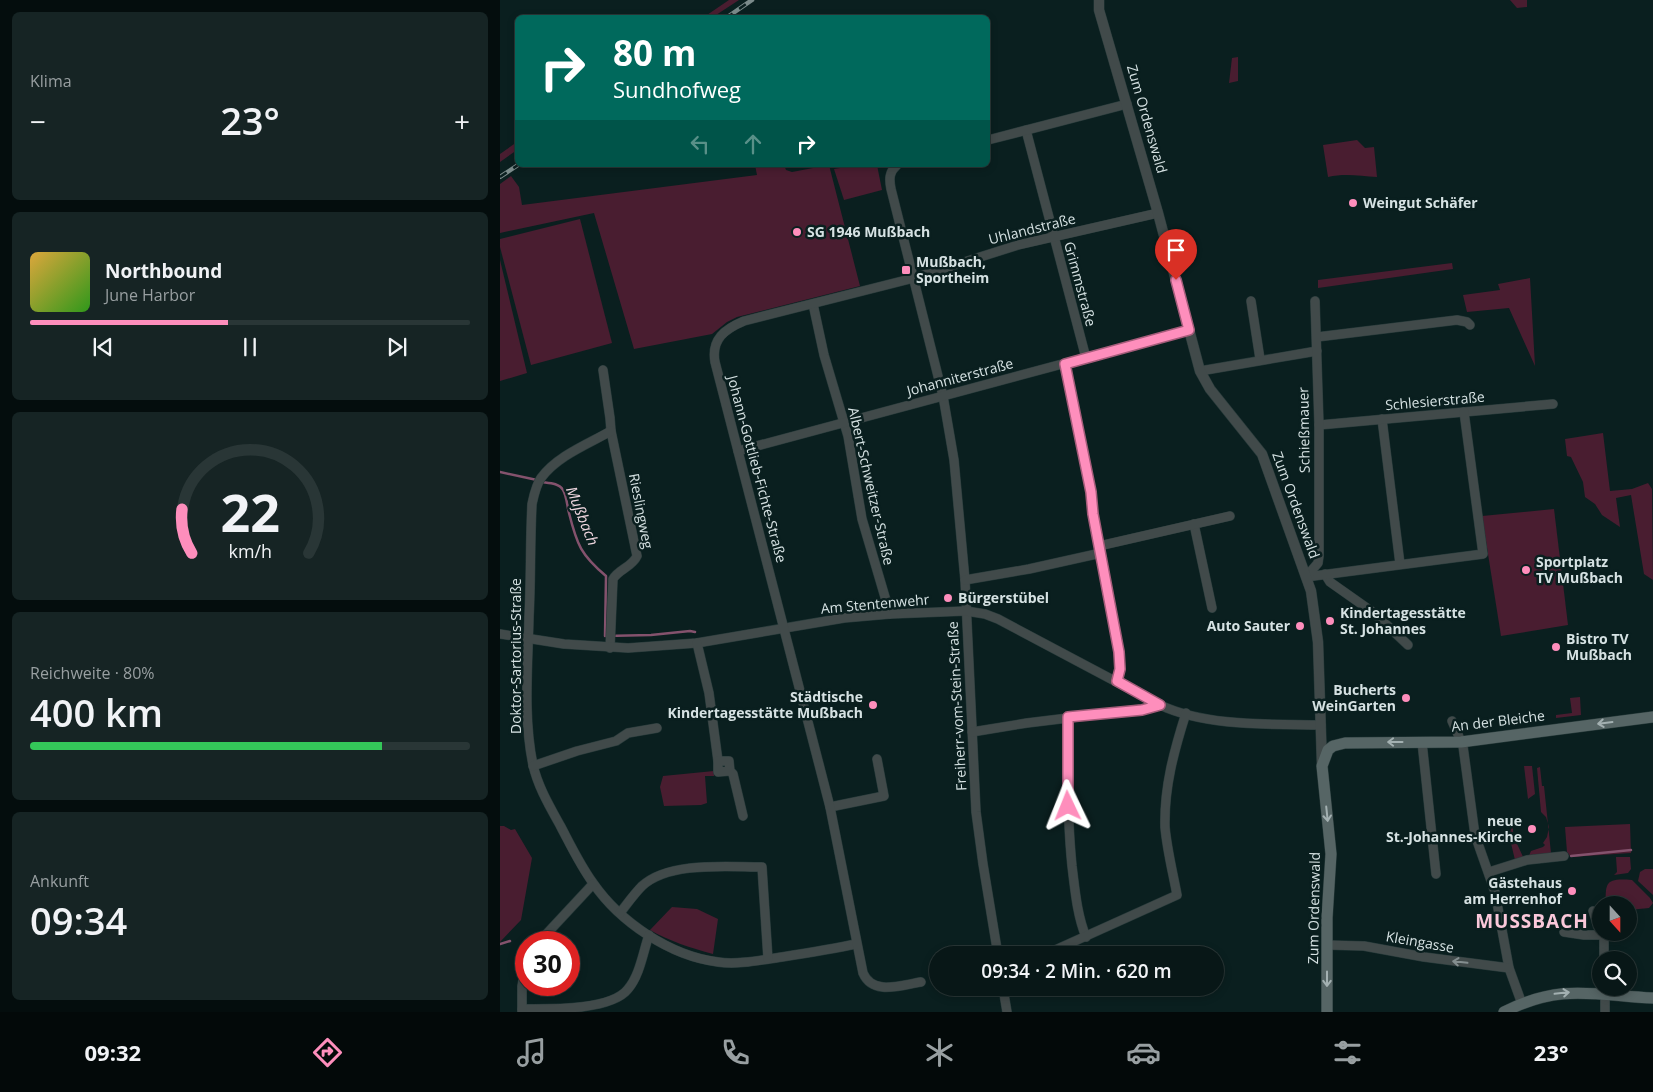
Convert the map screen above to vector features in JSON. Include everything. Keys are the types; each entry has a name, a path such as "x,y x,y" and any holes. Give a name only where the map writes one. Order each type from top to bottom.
{"main road":[{"name":"An der Bleiche","path":"1345,742 1461,742 1653,717"},
{"path":"1322,766 1328,750 1345,742"},
{"name":"Zum Ordenswald","path":"1322,766 1331,854 1327,945 1327,1012"},
{"path":"1504,1012 1534,999 1559,993 1592,991"},
{"path":"1637,995 1653,998"}],"street":[{"name":"Zum Ordenswald","path":"1093,0 1099,5 1158,213 1200,371 1210,389 1262,454 1306,577 1313,601 1316,623 1322,766"},
{"path":"990,139 1127,104"},
{"name":"Grimmstraße","path":"1026,130 1086,358"},
{"name":"Freiherr-vom-Stein-Straße","path":"895,167 892,170 889,181 943,396 956,477 965,580 979,835 997,946"},
{"name":"Uhlandstraße","path":"914,278 993,252 1158,213"},
{"name":"Johann-Gottlieb-Fichte-Straße","path":"914,278 734,326 721,334 713,353 830,807 863,973 874,987 883,988 921,982"},
{"path":"1251,300 1260,359"},
{"name":"Schießmauer","path":"1306,577 1318,563 1319,556 1319,425 1315,301"},
{"name":"Albert-Schweitzer-Straße","path":"813,304 824,355 844,421 862,519 890,614"},
{"path":"1316,337 1457,320 1467,322 1470,325"},
{"name":"Johanniterstraße","path":"738,451 844,421 1189,330"},
{"path":"1200,371 1316,350"},
{"path":"1065,364 1091,492 1093,514 1119,652 1120,669 1117,681"},
{"name":"Rieslingweg","path":"603,370 611,431 637,556 635,561 617,573 613,579 610,648"},
{"name":"Schlesierstraße","path":"1319,425 1553,404"},
{"path":"1306,577 1483,554 1464,412"},
{"path":"1382,419 1400,564"},
{"name":"Doktor-Sartorius-Straße","path":"611,431 555,464 539,482 532,504 528,729 533,766 544,795 593,884 620,913 649,935 686,954 718,962 768,959 856,944"},
{"path":"965,580 1029,569 1230,516"},
{"path":"1194,524 1212,608"},
{"path":"1326,574 1330,582 1384,621 1408,644"},
{"name":"Am Stentenwehr","path":"500,634 564,644 628,648 697,643 844,618 966,611 998,619 1160,705 1186,713 1236,722 1321,731"},
{"path":"697,643 710,693 718,761 730,761 730,771 733,774 743,816"},
{"path":"972,732 1068,717 1142,710 1160,705"},
{"path":"1065,946 1178,895 1166,837 1166,794 1173,755 1186,713"},
{"path":"1068,717 1067,783 1070,838 1074,884 1086,937"},
{"path":"1452,721 1461,742 1475,835 1498,902 1509,968 1522,1004"},
{"path":"533,766 576,751 616,741 628,733 657,728"},
{"name":"An der Bleiche","path":"1321,731 1345,742"},
{"path":"1422,742 1436,874"},
{"path":"830,807 884,796 877,759"},
{"path":"1489,872 1527,860 1564,856"},
{"path":"620,913 643,886 669,872 700,868 762,867 768,959"},
{"path":"549,931 593,884"},
{"path":"1564,932 1592,935"},
{"path":"522,996 522,1010 572,1009 618,997 624,994 634,980 649,935"},
{"name":"Kleingasse","path":"1327,945 1364,946 1424,957 1509,968"},
{"path":"1004,996 1007,1012"},
{"path":"1605,996 1605,1012"}],"shaded area":[{"path":"729,0 739,0 716,15 707,15"},
{"path":"1510,0 1527,0 1527,7 1517,8"},
{"path":"1238,57 1238,81 1229,83 1232,58"},
{"path":"1357,140 1365,148 1374,147 1377,177 1346,175 1328,177 1323,145"},
{"path":"515,143 515,151 500,162 500,154"},
{"path":"755,167 785,167 786,170 792,172 830,167 860,286 737,317 712,334 634,349 594,213 500,233 500,184 511,176 519,187 522,205 757,175"},
{"path":"877,167 882,190 844,200 834,169"},
{"path":"580,219 612,343 531,365 500,247 500,239"},
{"path":"500,260 527,373 500,381"},
{"path":"1452,263 1453,269 1318,288 1318,280"},
{"path":"1530,278 1535,366 1509,308 1467,312 1463,295 1500,290 1498,284"},
{"path":"1603,433 1610,491 1632,489 1648,483 1652,489 1653,580 1644,574 1631,495 1616,498 1620,527 1602,515 1595,504 1585,497 1583,482 1571,457 1567,456 1565,439"},
{"name":"Sportplatz TV Mußbach","path":"1554,509 1568,625 1501,636 1482,516"},
{"path":"1580,697 1581,715 1556,718 1556,715 1572,713 1570,698"},
{"path":"1524,766 1532,766 1535,794 1528,799"},
{"path":"1540,767 1548,823 1546,817 1541,812 1537,768"},
{"path":"714,771 714,776 705,776 707,803 701,805 664,806 660,787 663,776"},
{"path":"1513,824 1513,835 1524,859 1515,860 1509,835"},
{"path":"1630,824 1631,853 1571,857 1567,852 1565,827"},
{"path":"500,826 511,830 515,829 532,858 521,920 500,942"},
{"path":"1549,829 1550,855 1528,858 1531,851 1545,845 1543,843"},
{"path":"1616,857 1630,857 1631,869 1628,873 1614,875 1617,872"},
{"path":"1645,869 1653,869 1653,895 1638,881 1640,872"},
{"path":"1617,880 1632,880 1653,903 1649,908 1638,909 1638,896 1606,896 1609,883"},
{"path":"672,907 697,909 718,919 713,954 680,944 650,930"}],"waterway":[{"name":"Mußbach","path":"500,472 537,480"},
{"name":"Mußbach","path":"542,482 551,483 563,490 581,549 606,576 605,636 695,632"},
{"name":"Mußbach","path":"1571,856 1631,850"},
{"path":"500,944 510,941"}],"railway":[{"path":"730,15 752,0"},
{"path":"500,177 515,167"}],"place":[{"name":"Weingut Schäfer","path":"1353,203"},
{"name":"SG 1946 Mußbach","path":"797,232"},
{"name":"Mußbach, Sportheim","path":"906,270"},
{"name":"Sportplatz TV Mußbach","path":"1526,570"},
{"name":"Bürgerstübel","path":"948,598"},
{"name":"Kindertagesstätte St. Johannes","path":"1330,621"},
{"name":"Auto Sauter","path":"1300,626"},
{"name":"Bistro TV Mußbach","path":"1556,647"},
{"name":"Bucherts WeinGarten","path":"1406,698"},
{"name":"Städtische Kindertagesstätte Mußbach","path":"873,705"},
{"name":"neue St.-Johannes-Kirche","path":"1532,829"},
{"name":"Gästehaus am Herrenhof","path":"1572,891"}],"district":[{"name":"MUSSBACH","path":"1532,921"}],"route":[{"path":"1068,806 1068,717 1142,710 1160,705 1117,681 1120,669 1119,652 1093,514 1091,492 1065,364 1189,330 1176,280"}]}
